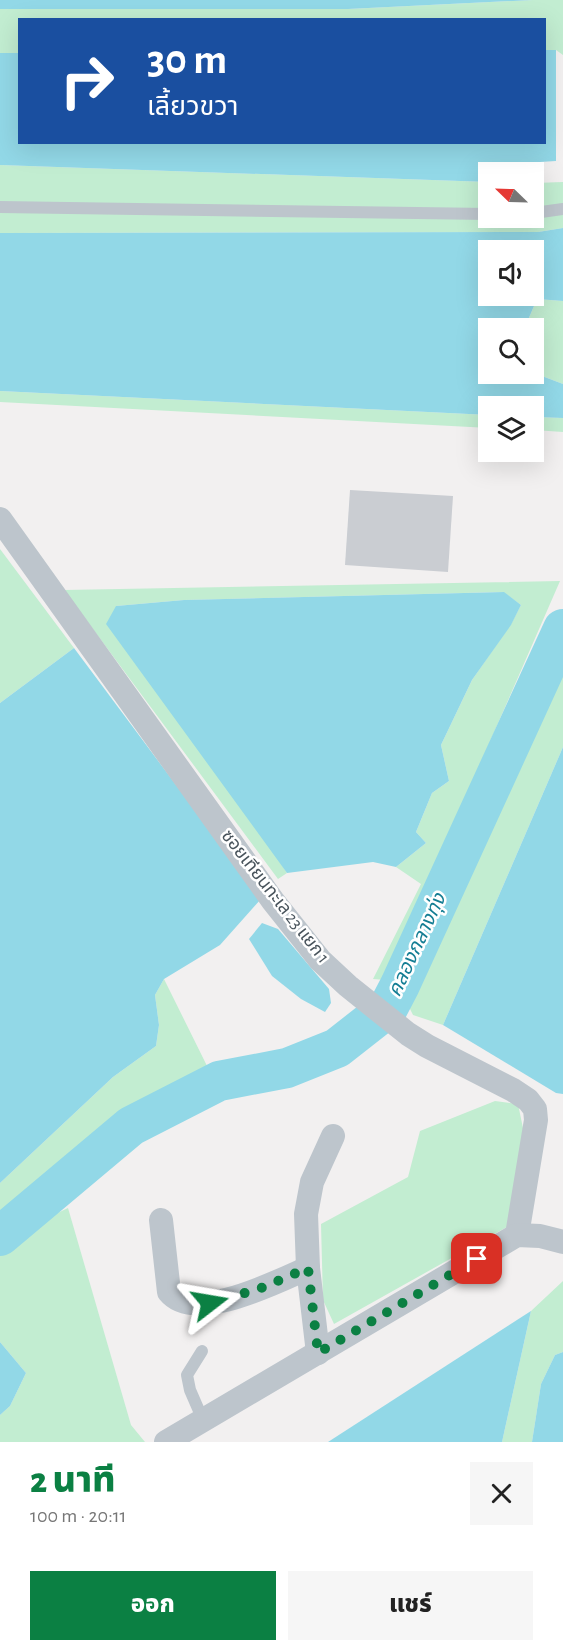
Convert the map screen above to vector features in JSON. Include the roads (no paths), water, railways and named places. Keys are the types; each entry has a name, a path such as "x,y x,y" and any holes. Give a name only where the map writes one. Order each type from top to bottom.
{"street":[{"name":"ซอยเทียนทะเล 23 แยก 1","path":"0,519 273,901 320,960 348,986 408,1034 528,1100 534,1109 536,1120 517,1235"},
{"path":"318,1353 308,1268 306,1214 315,1174 333,1136"},
{"path":"161,1220 170,1292 174,1298 184,1302 210,1303 229,1299 308,1268"},
{"path":"166,1442 517,1235 540,1236 563,1242"}],"lane":[{"path":"0,207 478,214"},
{"path":"544,212 563,209"},
{"path":"202,1351 188,1375 190,1390 203,1420"}],"water":[{"path":"0,0 533,0 348,9 0,9"},
{"path":"546,50 556,50 556,161 478,162 478,182 0,165 0,53 18,53 18,144 546,144"},
{"path":"563,228 563,301 544,300 544,240 478,240 478,306 534,306 529,318 478,318 478,384 544,384 544,377 563,384 563,418 544,417 544,396 478,396 478,414 0,391 0,233 538,232"},
{"path":"504,592 521,605 511,625 472,680 441,745 449,781 432,793 416,832 426,843 396,867 373,862 287,873 106,624 116,606 184,600"},
{"path":"74,648 261,899 220,945 164,979 155,995 159,1025 156,1046 113,1077 0,1183 0,703"},
{"path":"563,747 563,1094 556,1093 443,1025"},
{"path":"262,923 278,929 329,989 331,1003 325,1012 301,999 272,976 249,939"},
{"path":"531,1311 502,1442 328,1442"},
{"path":"0,1342 26,1373 10,1406 0,1415"},
{"path":"563,1352 563,1442 532,1442 541,1384 555,1355"}],"waterway":[{"name":"คลองกลางทุ่ง","path":"0,1236 131,1126 219,1081 287,1068 337,1048 388,1008 563,629"}]}
